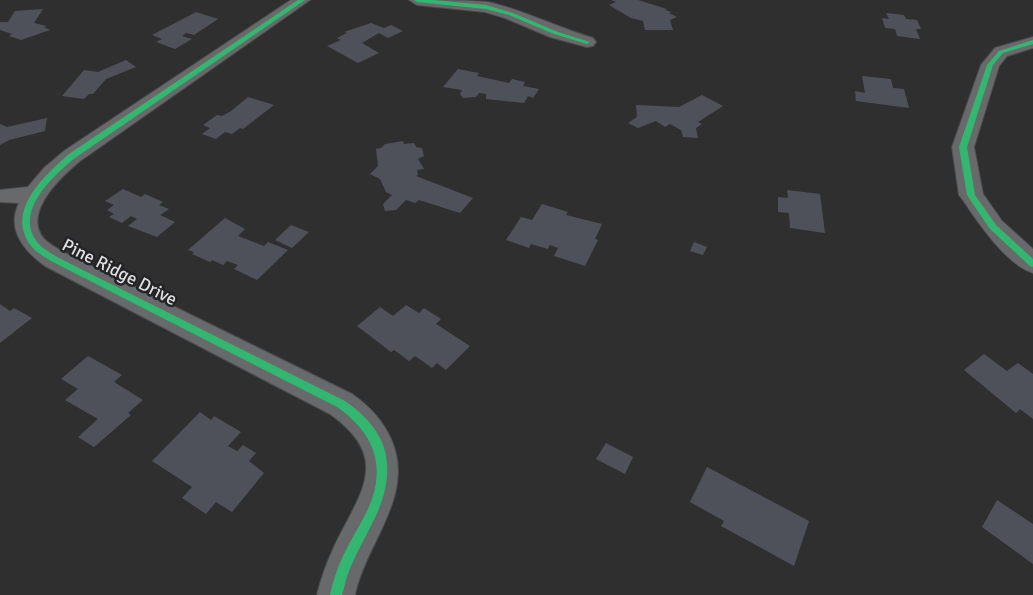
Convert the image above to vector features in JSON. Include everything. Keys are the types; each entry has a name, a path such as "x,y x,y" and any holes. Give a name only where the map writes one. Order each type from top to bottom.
{"street":[{"name":"Pine Ridge Drive","path":"302,0 72,156 50,174 35,194 28,213 27,230 36,245 54,259 341,404 357,415 367,426 376,440 381,457 380,494 348,556 337,584 336,595"},
{"path":"417,0 486,7 587,42"},
{"path":"1033,42 1001,52 990,65 963,147 971,195 993,227 1033,264"},
{"path":"7,196 35,194"}],"building":[{"path":"611,0 638,0 667,9 665,10 677,17 670,20 673,30 645,30 643,21 631,18 609,5 616,2"},
{"path":"43,9 34,23 47,26 44,27 50,30 21,40 0,30 0,22 8,22 15,11"},
{"path":"196,12 218,19 194,35 186,33 182,36 192,39 175,49 156,42 162,39 152,35"},
{"path":"886,13 904,15 906,19 917,20 921,29 916,29 920,39 897,36 895,29 885,28 882,18 889,19"},
{"path":"371,23 384,28 391,25 403,31 388,38 379,33 362,43 379,53 358,63 327,46 341,40 337,38 347,33 344,32"},
{"path":"126,60 136,67 106,79 93,94 89,94 84,99 62,96 84,70 98,72"},
{"path":"458,69 509,83 512,79 525,82 523,86 539,89 533,98 528,96 524,103 486,99 486,94 479,93 476,97 463,98 460,94 462,90 443,87"},
{"path":"862,76 891,79 893,88 904,89 909,108 856,101 855,91 865,93"},
{"path":"702,95 723,106 698,122 702,124 696,128 698,138 683,137 681,130 670,124 665,127 656,121 638,128 628,123 637,117 636,105 679,107"},
{"path":"248,97 274,105 243,129 240,128 232,134 225,132 216,139 202,134 210,128 203,125 217,115 222,116 231,111"},
{"path":"47,118 45,131 9,140 0,145 0,124 7,127"},
{"path":"403,141 404,144 414,143 416,147 422,148 424,156 418,159 424,169 417,170 418,175 416,176 473,198 460,213 419,200 415,203 406,200 396,210 385,211 383,204 392,195 386,192 380,179 370,174 378,166 376,149 385,144"},
{"path":"123,189 141,197 145,194 163,202 159,205 169,209 160,215 175,222 157,237 128,226 137,219 131,216 122,223 109,217 114,214 107,210 114,205 105,201"},
{"path":"787,190 820,194 825,233 790,228 789,213 778,212 778,197 788,198"},
{"path":"542,204 568,212 566,215 602,224 595,239 598,240 585,266 554,256 558,248 550,245 548,249 531,244 529,248 506,240 521,217 532,220"},
{"path":"225,218 245,229 238,236 264,246 268,242 288,250 257,280 234,269 238,265 227,261 223,265 212,260 210,262 188,250"},
{"path":"291,225 309,232 292,248 275,240"},
{"path":"694,242 707,247 703,255 690,251"},
{"path":"0,304 10,311 14,308 32,318 0,343"},
{"path":"406,305 419,313 424,308 441,319 436,324 470,346 446,370 437,363 432,368 415,356 409,361 394,350 391,352 357,326 380,307 393,316"},
{"path":"984,354 1007,371 1018,363 1033,374 1033,419 1020,409 1016,413 964,370"},
{"path":"88,356 122,375 114,382 143,400 128,413 131,415 94,447 78,437 98,419 65,400 78,389 61,379"},
{"path":"200,412 211,420 214,416 241,432 228,446 237,451 243,445 256,453 249,461 264,473 232,512 216,502 206,514 182,498 192,487 152,461"},
{"path":"606,443 633,457 625,474 596,459"},
{"path":"707,467 809,521 794,566 721,526 724,521 690,502"},
{"path":"997,500 1033,524 1033,564 982,527"}],"cycle path":[{"path":"302,0 72,156 52,173 34,195 26,220 28,232 35,245 54,259 341,404 364,424 373,435 379,449 383,469 381,488 375,506 340,576 336,595"},
{"path":"417,0 486,7 587,42"},
{"path":"1033,42 1001,52 990,65 963,147 971,195 993,227 1033,264"}]}
